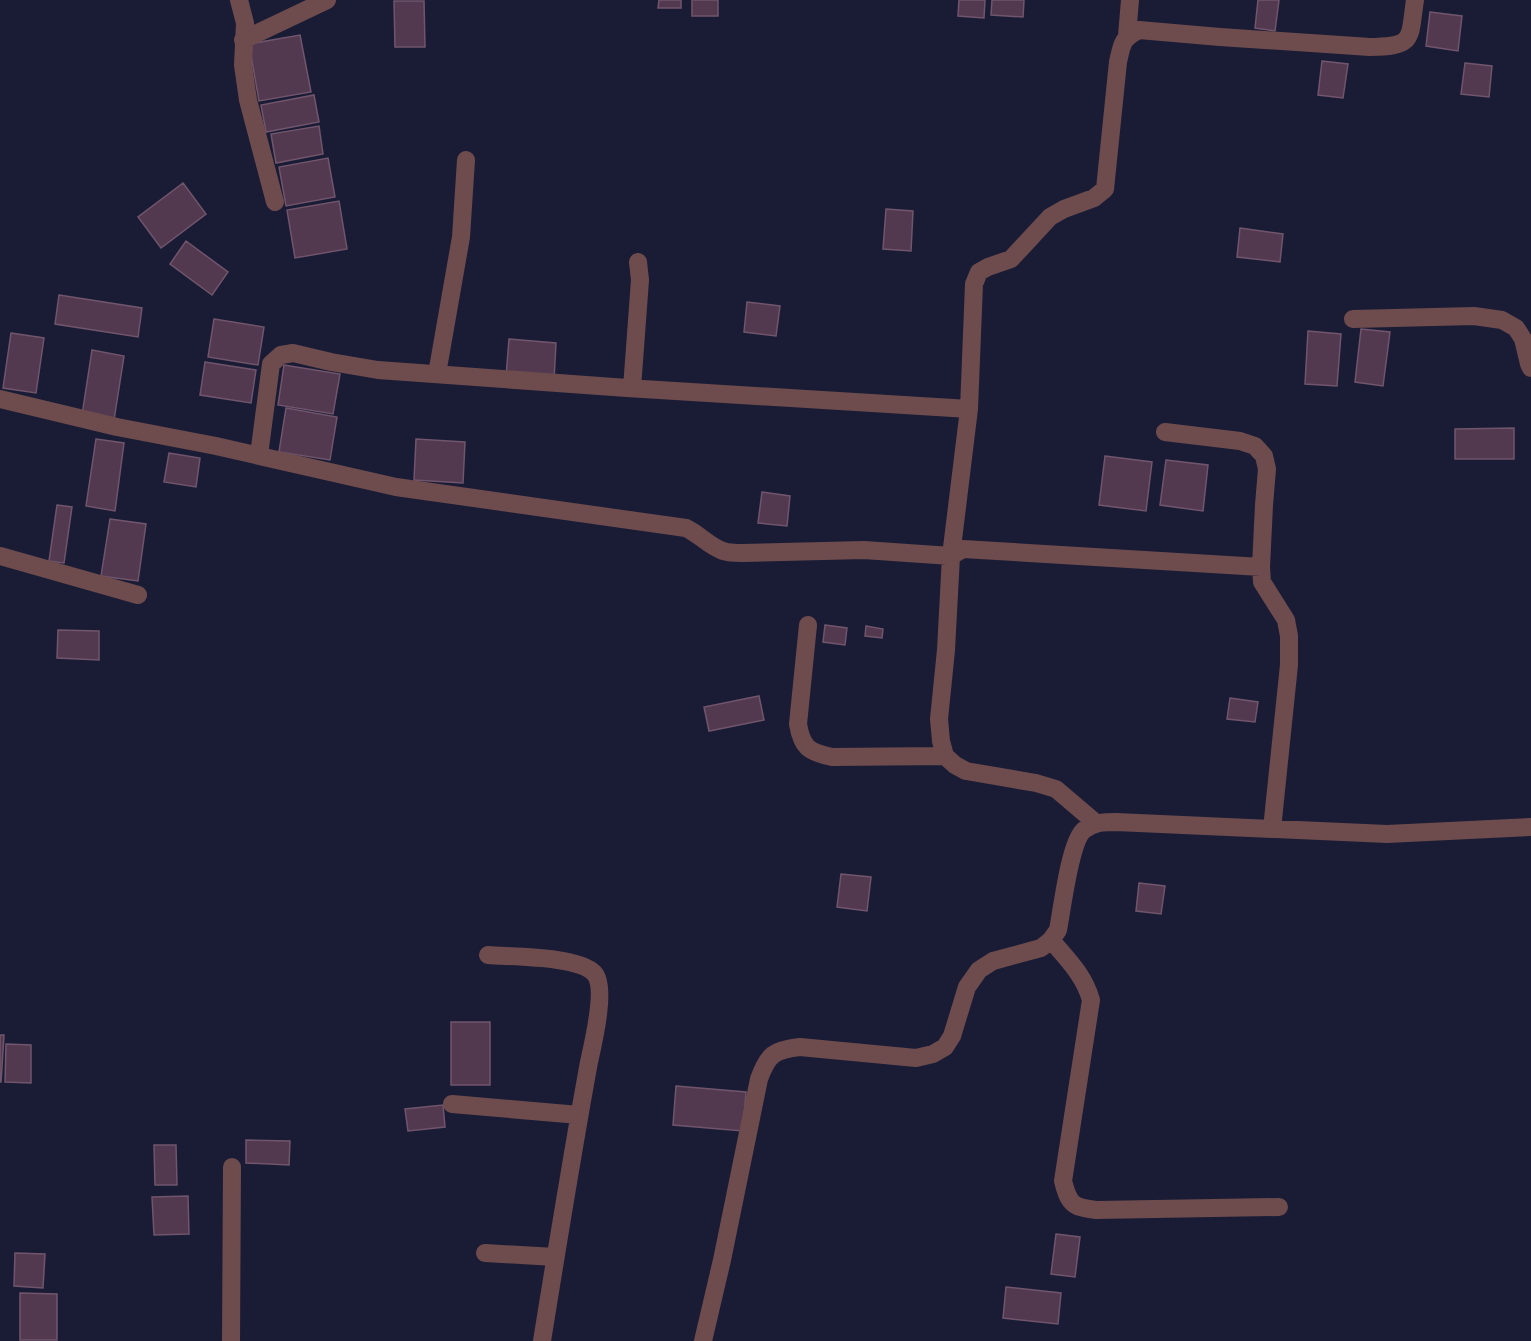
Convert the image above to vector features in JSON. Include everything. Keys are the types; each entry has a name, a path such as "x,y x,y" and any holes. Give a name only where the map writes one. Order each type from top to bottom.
{"street":[{"path":"239,0 245,23 243,65 248,100 275,202"},
{"path":"243,40 327,0"},
{"path":"1096,823 1056,789 1036,783 966,771 956,765 945,756 939,719 946,650 951,556 969,409 974,284 979,272 1011,259 1050,217 1094,198 1105,189 1118,62 1127,36 1130,0"},
{"path":"1127,36 1139,30 1359,46 1390,46 1403,43 1410,36 1416,0"},
{"path":"437,374 461,237 466,160"},
{"path":"632,388 640,280 638,262"},
{"path":"1353,318 1474,316 1502,320 1516,328 1523,339 1531,368"},
{"path":"259,455 271,364 281,355 293,353 378,370 969,409"},
{"path":"0,399 117,427 259,455 396,488 686,528 725,552 742,554 864,550 951,556 963,549 1261,567"},
{"path":"1166,432 1240,441 1255,446 1264,456 1267,469 1262,582 1286,620 1289,636 1289,665 1272,829"},
{"path":"0,556 138,595"},
{"path":"808,625 798,724 800,737 805,746 815,753 832,757 945,756"},
{"path":"704,1341 759,1079 765,1064 772,1055 784,1049 800,1047 916,1058 933,1054 945,1047 952,1036 967,987 979,970 993,961 1041,948 1058,930 1074,848 1082,831 1096,823 1116,822 1387,834 1531,827"},
{"path":"1051,940 1076,968 1088,987 1091,1000 1063,1182 1067,1198 1079,1208 1096,1210 1279,1207"},
{"path":"488,955 566,960 587,966 597,975 600,992 542,1341"},
{"path":"452,1104 579,1115"},
{"path":"231,1341 232,1167"},
{"path":"485,1253 555,1257"}],"building":[{"path":"659,0 681,0 681,8 658,8"},
{"path":"692,0 718,0 718,16 692,16"},
{"path":"959,0 985,0 984,18 958,16"},
{"path":"992,0 1024,0 1023,17 991,15"},
{"path":"1258,0 1279,0 1275,31 1255,28"},
{"path":"394,1 424,1 425,47 395,47"},
{"path":"1430,12 1462,16 1458,51 1426,46"},
{"path":"300,35 311,92 259,101 249,44"},
{"path":"1322,61 1348,64 1343,98 1318,95"},
{"path":"1465,63 1492,66 1489,97 1461,94"},
{"path":"314,95 319,122 266,132 261,105"},
{"path":"319,126 323,154 276,163 271,134"},
{"path":"328,158 335,197 286,206 279,167"},
{"path":"183,183 206,214 161,248 138,217"},
{"path":"339,201 347,249 295,258 287,210"},
{"path":"886,209 913,211 911,251 883,249"},
{"path":"1240,228 1283,234 1280,262 1237,257"},
{"path":"186,241 228,272 212,295 170,264"},
{"path":"59,295 142,308 138,337 55,324"},
{"path":"747,302 780,306 776,336 744,332"},
{"path":"214,319 264,327 258,365 208,357"},
{"path":"1361,329 1390,332 1383,386 1355,382"},
{"path":"1308,331 1341,334 1337,386 1305,384"},
{"path":"11,333 44,338 36,393 3,388"},
{"path":"509,339 556,343 554,380 506,377"},
{"path":"92,350 124,356 114,420 82,415"},
{"path":"205,362 256,370 251,403 200,395"},
{"path":"284,365 340,374 333,414 278,405"},
{"path":"286,408 337,417 330,460 279,452"},
{"path":"1514,428 1514,459 1455,459 1455,429"},
{"path":"96,439 124,443 115,511 86,506"},
{"path":"416,439 465,442 463,483 414,480"},
{"path":"169,453 200,458 196,487 164,482"},
{"path":"1105,456 1152,462 1146,511 1099,505"},
{"path":"1166,460 1208,465 1203,511 1160,505"},
{"path":"762,492 790,496 787,526 758,523"},
{"path":"57,505 72,507 64,563 49,561"},
{"path":"110,519 146,524 138,581 101,576"},
{"path":"825,625 847,628 845,645 823,642"},
{"path":"866,626 883,629 882,638 865,636"},
{"path":"58,630 99,631 99,660 57,658"},
{"path":"759,696 764,720 709,731 704,707"},
{"path":"1230,698 1258,702 1255,722 1227,719"},
{"path":"841,874 871,877 867,911 837,907"},
{"path":"1139,883 1165,886 1161,914 1136,911"},
{"path":"451,1022 490,1022 490,1085 451,1085"},
{"path":"0,1035 4,1035 1,1082 0,1082"},
{"path":"6,1044 31,1045 31,1083 5,1082"},
{"path":"676,1086 746,1092 743,1131 673,1125"},
{"path":"443,1105 445,1127 408,1131 405,1109"},
{"path":"246,1140 290,1141 289,1165 246,1163"},
{"path":"154,1145 176,1145 177,1185 155,1185"},
{"path":"188,1196 189,1234 154,1235 152,1197"},
{"path":"1056,1234 1080,1237 1075,1277 1051,1274"},
{"path":"15,1253 45,1254 43,1288 14,1286"},
{"path":"1006,1287 1061,1293 1058,1324 1003,1318"},
{"path":"20,1293 57,1294 57,1340 20,1340"}]}
